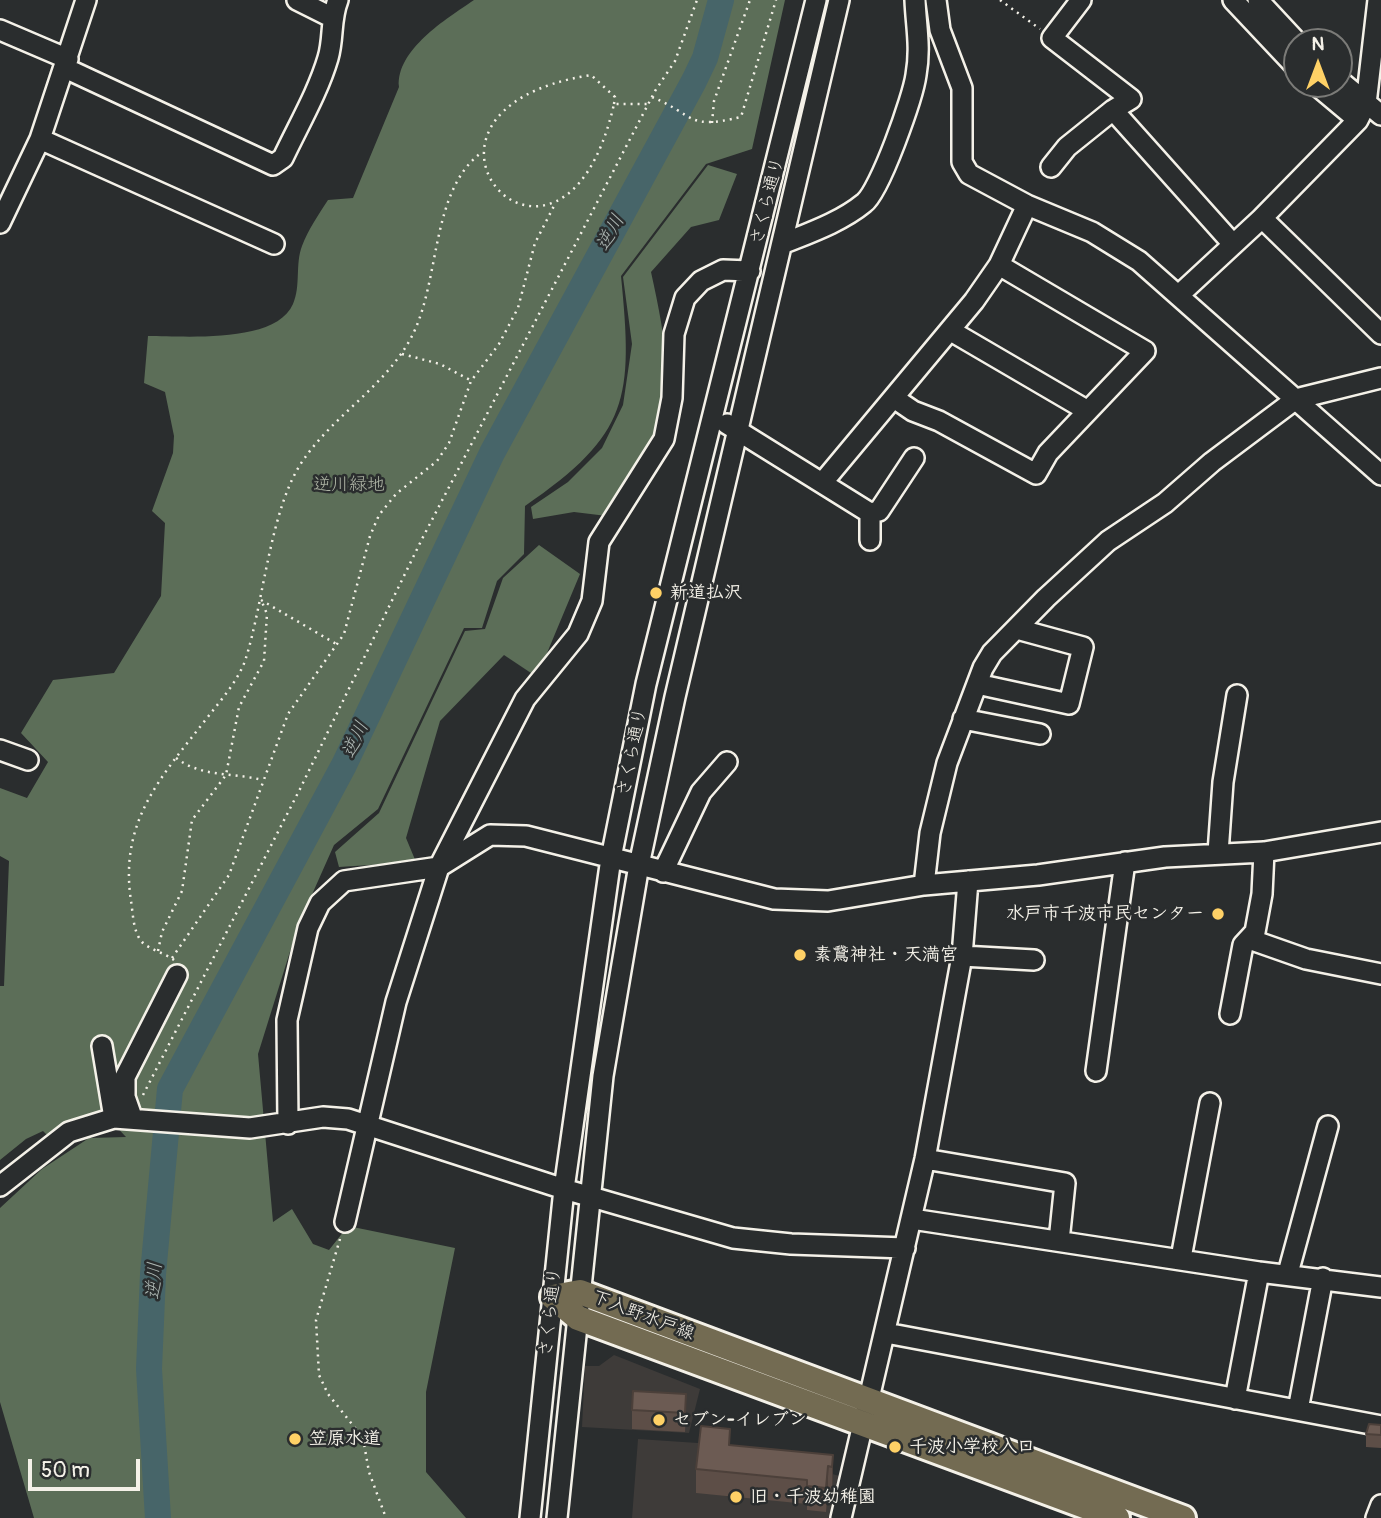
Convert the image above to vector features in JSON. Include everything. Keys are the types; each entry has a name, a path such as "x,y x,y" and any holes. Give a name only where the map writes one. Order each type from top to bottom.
{"main road":[{"name":"下入野水戸線","path":"553,1297 580,1292 1117,1518"},
{"name":"下入野水戸線","path":"553,1297 578,1318 1183,1518"}],"street":[{"path":"0,223 7,189 40,139 86,0"},
{"path":"0,30 272,165 283,158 327,63 332,45 335,8 297,0"},
{"name":"さくら通り","path":"530,1518 564,1189 611,858 646,684 816,0"},
{"name":"さくら通り","path":"556,1518 603,1076 639,865 737,430 839,0"},
{"path":"782,244 814,232 866,202 881,176 916,77 920,32 915,0"},
{"path":"936,0 940,30 962,89 962,162 969,174 1027,205 1092,232 1139,261 1180,294 1381,475"},
{"path":"1051,167 1067,148 1112,110 1130,99 1052,38 1081,0"},
{"path":"1233,0 1283,53"},
{"path":"1258,0 1284,28"},
{"path":"1180,294 1262,218 1368,113 1378,0"},
{"path":"1353,96 1368,113"},
{"path":"1341,98 1368,113"},
{"path":"1112,110 1233,243"},
{"path":"40,139 274,244"},
{"path":"823,482 950,331 999,264 1027,205"},
{"path":"1262,218 1381,334"},
{"path":"894,398 1036,474 1048,453 1145,351 999,264"},
{"path":"345,1222 396,1002 439,867 525,699 578,634 592,601 599,542 664,439 672,398 674,334 685,298 701,281 723,270 750,271"},
{"path":"950,331 1088,411"},
{"path":"924,885 930,833 947,763 977,684 992,653 1108,541 1165,503 1212,462 1296,399 1381,378"},
{"path":"714,418 870,513 878,511 914,458"},
{"path":"870,513 870,540"},
{"path":"977,684 1069,704 1083,647 1017,629"},
{"path":"1218,853 1223,782 1237,695"},
{"path":"963,719 1040,734"},
{"path":"0,750 28,760"},
{"path":"663,872 701,792 727,762"},
{"path":"288,1124 286,1020 308,928 320,903 344,881 439,867 490,835 526,836 774,899 798,902 828,901 924,885 1218,853 1264,852 1381,831"},
{"path":"1230,1014 1244,945 1255,932 1262,894 1264,852"},
{"path":"1097,1071 1125,863"},
{"path":"841,1518 925,1158 962,956 968,881"},
{"path":"1249,939 1306,959 1381,974"},
{"path":"962,956 1034,960"},
{"path":"131,1118 125,1097 125,1077 174,966"},
{"path":"102,1046 131,1118"},
{"path":"1181,1258 1210,1104"},
{"path":"0,1186 69,1132 131,1118 250,1128 323,1117 369,1123 564,1189 733,1238 791,1244 905,1248"},
{"path":"1288,1273 1328,1126"},
{"path":"925,1158 1065,1183 1059,1241"},
{"path":"912,1219 1259,1272 1288,1273 1381,1287"},
{"path":"1236,1398 1259,1272"},
{"path":"1298,1410 1323,1278"},
{"path":"886,1333 1381,1426"},
{"path":"1376,1518 1381,1505"}],"path":[{"path":"131,1118 300,789 422,539 652,97 675,61 697,0"},
{"path":"712,124 714,101 750,0"},
{"path":"652,97 696,123 712,124 741,117 776,0"},
{"path":"1000,0 1052,38"},
{"path":"591,75 615,97 606,140 592,169 573,192 555,204 531,206 509,200 491,182 482,152 483,142 501,116 529,93 591,75"},
{"path":"614,104 649,104"},
{"path":"482,152 470,162 447,202 430,287 416,327 402,354 381,379 312,448 296,471 282,508 261,600 239,675 176,758 140,814 129,853 129,886 136,931 142,942 158,950 174,966 229,875 288,715 344,634 370,536 379,515 396,494 437,461 449,443 471,380 499,344 518,308 536,243 555,204"},
{"path":"402,354 440,364 471,380"},
{"path":"261,600 338,645"},
{"path":"158,950 162,932 182,891 192,820 226,775 239,707 264,661 267,614 261,600"},
{"path":"176,758 196,771 262,780"},
{"path":"345,1222 316,1320 319,1375 328,1394 363,1438 369,1472 386,1518"}],"shaded area":[{"path":"614,1355 700,1389 689,1433 582,1427 585,1366 599,1366"},
{"name":"旧・千波幼稚園","path":"638,1439 728,1445 843,1477 835,1518 632,1518"}],"green space":[{"name":"逆川緑地","path":"474,0 785,0 752,149 706,164 621,276 626,353 624,383 617,410 605,434 586,457 525,506 524,554 497,581 482,628 464,628 378,809 334,845 298,926 258,1054 273,1222 292,1209 313,1244 329,1250 348,1226 455,1248 426,1392 426,1472 466,1518 34,1518 0,1402 0,1208 42,1169 89,1138 126,1137 111,1121 106,1110 78,1118 47,1135 43,1131 26,1139 0,1160 0,986 4,986 9,861 0,856 0,788 27,798 48,762 21,733 53,680 114,673 161,596 165,523 152,511 173,453 174,436 165,392 144,383 148,336 228,335 268,326 283,317 295,297 304,240 328,200 353,198 399,87 400,73 406,60 414,48 437,26"},
{"path":"708,165 737,174 719,220 691,227 651,272 665,348 666,398 656,448 645,472 633,490 607,516 574,512 533,519 531,507 568,482 602,448 623,405 632,344 623,277"},
{"path":"539,545 580,574 537,677 504,655 440,721 406,838 416,862 339,867 335,852 379,813 465,631 485,629 503,578"}],"building":[{"path":"633,1391 686,1394 685,1413 632,1410"},
{"path":"1369,1424 1381,1425 1381,1435 1366,1434"},
{"path":"701,1426 730,1429 729,1445 833,1455 832,1467 828,1466 826,1488 807,1486 807,1480 696,1469"}],"waterway":[{"name":"逆川","path":"158,1518 149,1369 153,1274 170,1089 344,765 492,453 694,81 705,58 721,0"}],"place":[{"name":"新道払沢","path":"656,593"},
{"name":"水戸市千波市民センター","path":"1218,914"},
{"name":"素鵞神社・天満宮","path":"800,955"},
{"name":"セブン-イレブン","path":"659,1420"},
{"name":"笠原水道","path":"295,1439"},
{"name":"千波小学校入口","path":"895,1447"},
{"name":"旧・千波幼稚園","path":"736,1497"}]}
